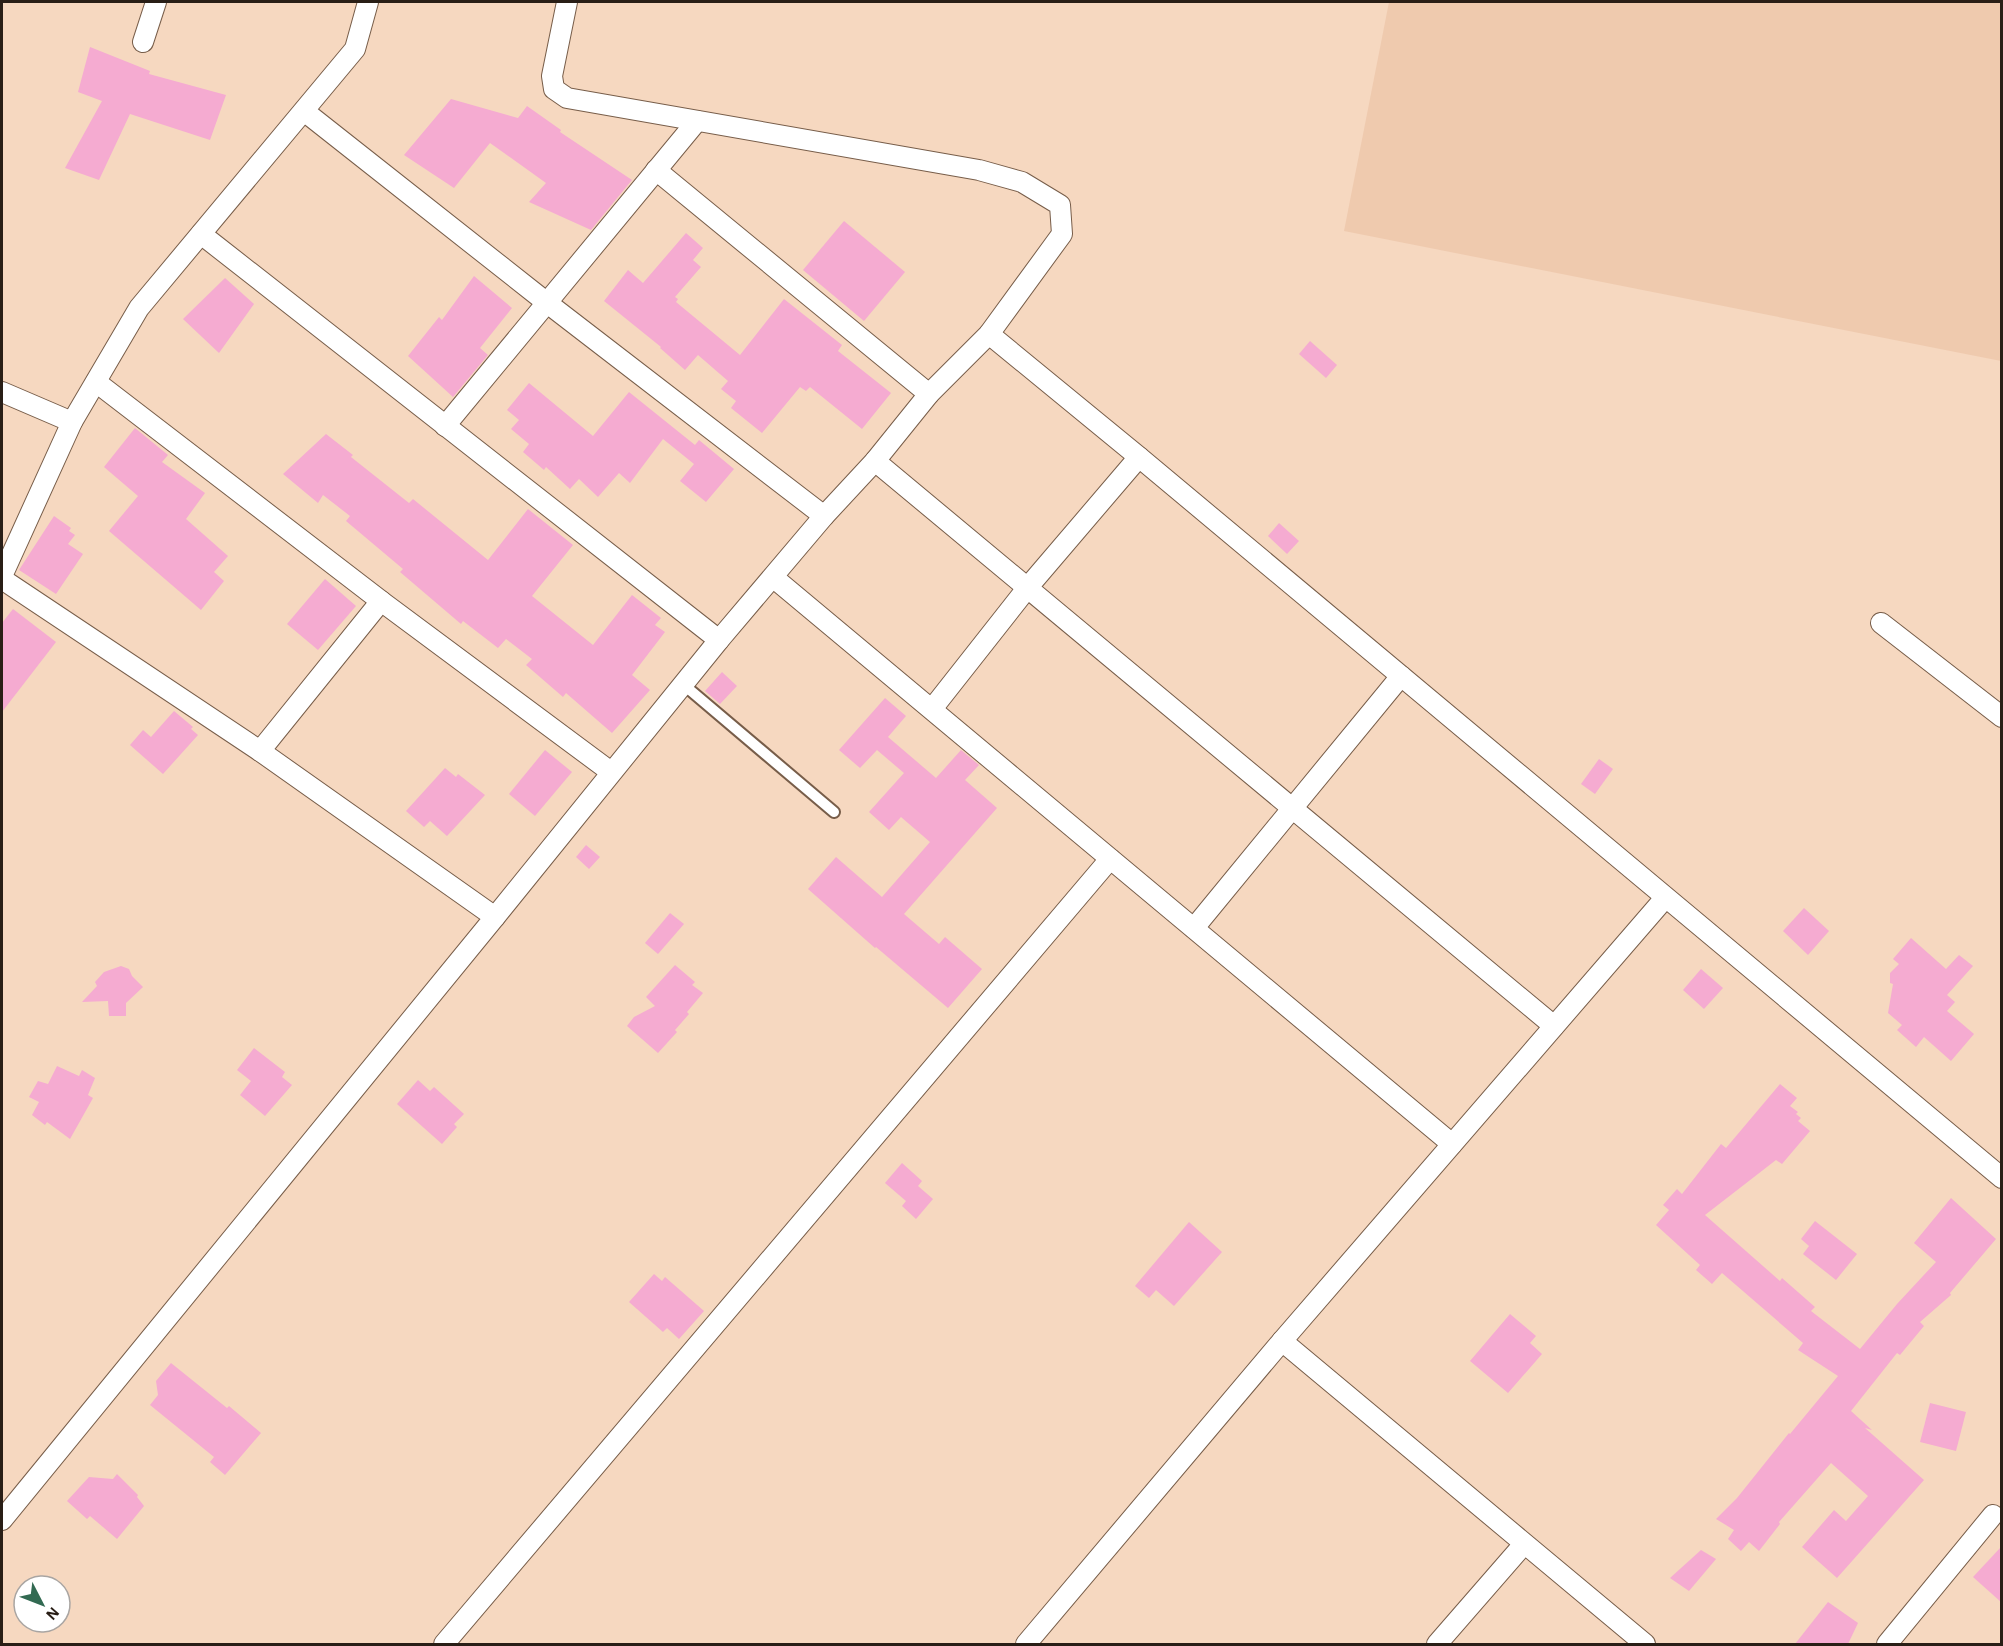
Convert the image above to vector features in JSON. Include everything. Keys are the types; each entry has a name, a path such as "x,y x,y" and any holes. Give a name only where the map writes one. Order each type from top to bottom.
{"street":[{"path":"143,42 156,2"},
{"path":"368,2 355,49 140,308 72,422 2,578 260,751 495,917"},
{"path":"2,1520 719,640 929,394 989,334 1062,234 1060,206 1022,182 980,170 567,98 554,89 552,76 567,2"},
{"path":"304,111 546,302 824,516"},
{"path":"445,426 697,121"},
{"path":"656,170 929,394"},
{"path":"201,234 719,640"},
{"path":"989,334 2001,1178"},
{"path":"96,382 381,601 611,772"},
{"path":"2,392 72,422"},
{"path":"932,709 1028,587 1139,457"},
{"path":"874,461 1554,1026"},
{"path":"774,578 1452,1144"},
{"path":"260,751 381,601"},
{"path":"1881,623 2001,717"},
{"path":"1194,928 1401,676"},
{"path":"444,1644 1110,859"},
{"path":"1026,1644 1282,1341 1665,898"},
{"path":"1282,1341 1645,1644"},
{"path":"1887,1644 1993,1515"},
{"path":"1437,1644 1524,1544"}],"lane":[{"path":"684,685 834,812"}],"shaded area":[{"path":"1389,2 2001,2 2001,361 1344,231"}],"building":[{"path":"90,47 150,71 149,74 226,95 210,140 130,114 99,180 65,168 102,101 78,92"},
{"path":"451,99 518,118 527,106 561,130 560,132 632,180 591,230 529,202 546,183 490,143 454,188 404,155"},
{"path":"844,221 905,272 864,321 803,270"},
{"path":"686,233 703,248 693,260 701,267 675,297 678,299 676,302 740,355 784,299 842,345 838,351 891,393 862,429 810,387 806,391 800,387 762,433 731,408 736,401 721,389 728,381 698,355 685,370 661,347 604,301 628,270 643,283"},
{"path":"474,276 512,308 480,348 488,355 453,397 408,356 439,317 442,320"},
{"path":"225,278 254,304 219,353 183,319"},
{"path":"1310,341 1337,365 1326,378 1299,354"},
{"path":"529,383 593,436 629,392 695,445 699,440 734,469 706,502 680,481 694,464 663,439 630,483 619,473 598,497 579,479 570,489 546,467 544,470 523,452 529,444 511,429 519,420 507,410"},
{"path":"135,428 168,455 162,462 205,493 186,519 228,556 214,572 224,581 201,610 109,531 138,496 104,467"},
{"path":"326,434 409,503 413,499 488,560 528,509 573,545 532,596 593,645 632,595 661,618 655,625 665,632 632,675 650,690 612,733 566,693 563,697 526,665 532,659 506,639 498,648 463,621 461,624 400,572 403,569 346,521 350,516 323,495 318,503 283,474"},
{"path":"54,516 71,528 69,531 75,535 68,544 83,554 56,594 19,570"},
{"path":"1279,523 1299,541 1287,554 1268,536"},
{"path":"325,579 356,606 318,650 287,624"},
{"path":"13,609 56,642 2,712 2,623"},
{"path":"722,672 737,686 720,704 705,691"},
{"path":"885,698 906,716 888,737 936,778 961,750 979,765 965,780 997,808 904,914 939,944 945,937 982,969 948,1008 808,889 836,857 882,897 930,842 901,817 889,830 869,812 904,773 877,750 860,768 839,750"},
{"path":"174,711 193,727 191,729 198,735 163,774 130,745 143,730 151,737"},
{"path":"545,750 572,772 535,816 509,794"},
{"path":"1599,759 1613,769 1595,794 1581,784"},
{"path":"445,768 456,777 458,774 485,795 447,836 430,821 424,827 406,811"},
{"path":"586,845 600,857 589,869 576,857"},
{"path":"1804,908 1829,931 1808,955 1783,931"},
{"path":"670,913 684,924 658,954 645,943"},
{"path":"1911,938 1946,969 1959,955 1973,966 1947,995 1955,1002 1947,1011 1974,1034 1951,1061 1924,1037 1916,1047 1897,1030 1902,1025 1888,1013 1893,984 1890,983 1890,973 1899,964 1893,959"},
{"path":"675,965 695,982 692,985 703,993 675,1030 677,1032 658,1053 627,1026 634,1017 655,1006 646,997"},
{"path":"121,966 129,969 132,976 143,987 126,1003 126,1016 109,1016 108,1001 82,1002 97,986 95,982 104,972"},
{"path":"1701,969 1723,988 1704,1009 1683,990"},
{"path":"254,1048 285,1072 282,1077 292,1085 265,1116 240,1095 251,1081 237,1070"},
{"path":"57,1066 79,1076 82,1070 95,1078 88,1095 93,1098 70,1139 47,1122 45,1125 32,1115 39,1102 29,1097 38,1081 48,1084"},
{"path":"418,1080 430,1091 434,1087 464,1114 454,1124 457,1127 442,1144 397,1104"},
{"path":"1780,1084 1797,1098 1790,1106 1798,1112 1796,1114 1801,1118 1798,1121 1810,1131 1782,1164 1776,1160 1705,1215 1780,1281 1782,1278 1815,1307 1811,1311 1860,1349 1936,1262 1914,1243 1951,1198 1996,1239 1950,1293 1951,1295 1920,1322 1924,1326 1900,1355 1897,1353 1851,1411 1872,1430 1865,1428 1924,1480 1837,1578 1802,1547 1834,1510 1846,1521 1868,1496 1831,1463 1779,1522 1780,1524 1759,1551 1749,1542 1741,1551 1728,1539 1734,1530 1716,1519 1737,1498 1838,1376 1798,1350 1803,1343 1722,1273 1712,1284 1696,1270 1700,1265 1656,1225 1669,1210 1663,1205 1677,1189 1682,1194 1721,1144 1726,1148"},
{"path":"902,1163 922,1181 918,1186 933,1199 916,1219 902,1206 906,1201 885,1183"},
{"path":"1815,1221 1857,1254 1836,1280 1803,1254 1809,1246 1801,1239"},
{"path":"1189,1222 1222,1252 1174,1306 1156,1290 1149,1298 1135,1286"},
{"path":"654,1274 662,1281 665,1277 704,1311 679,1339 667,1328 663,1332 629,1302"},
{"path":"1510,1314 1536,1336 1530,1343 1542,1354 1508,1393 1470,1361"},
{"path":"171,1363 261,1433 225,1475 210,1462 214,1457 150,1405 158,1395 156,1381"},
{"path":"1930,1403 1966,1412 1956,1451 1920,1442"},
{"path":"117,1474 138,1495 137,1497 144,1506 117,1539 90,1516 87,1519 67,1501 89,1477 113,1479"},
{"path":"2001,1547 2001,1602 1973,1577"},
{"path":"1701,1550 1716,1559 1689,1591 1670,1578"},
{"path":"1828,1602 1858,1623 1848,1644 1795,1644"}]}
